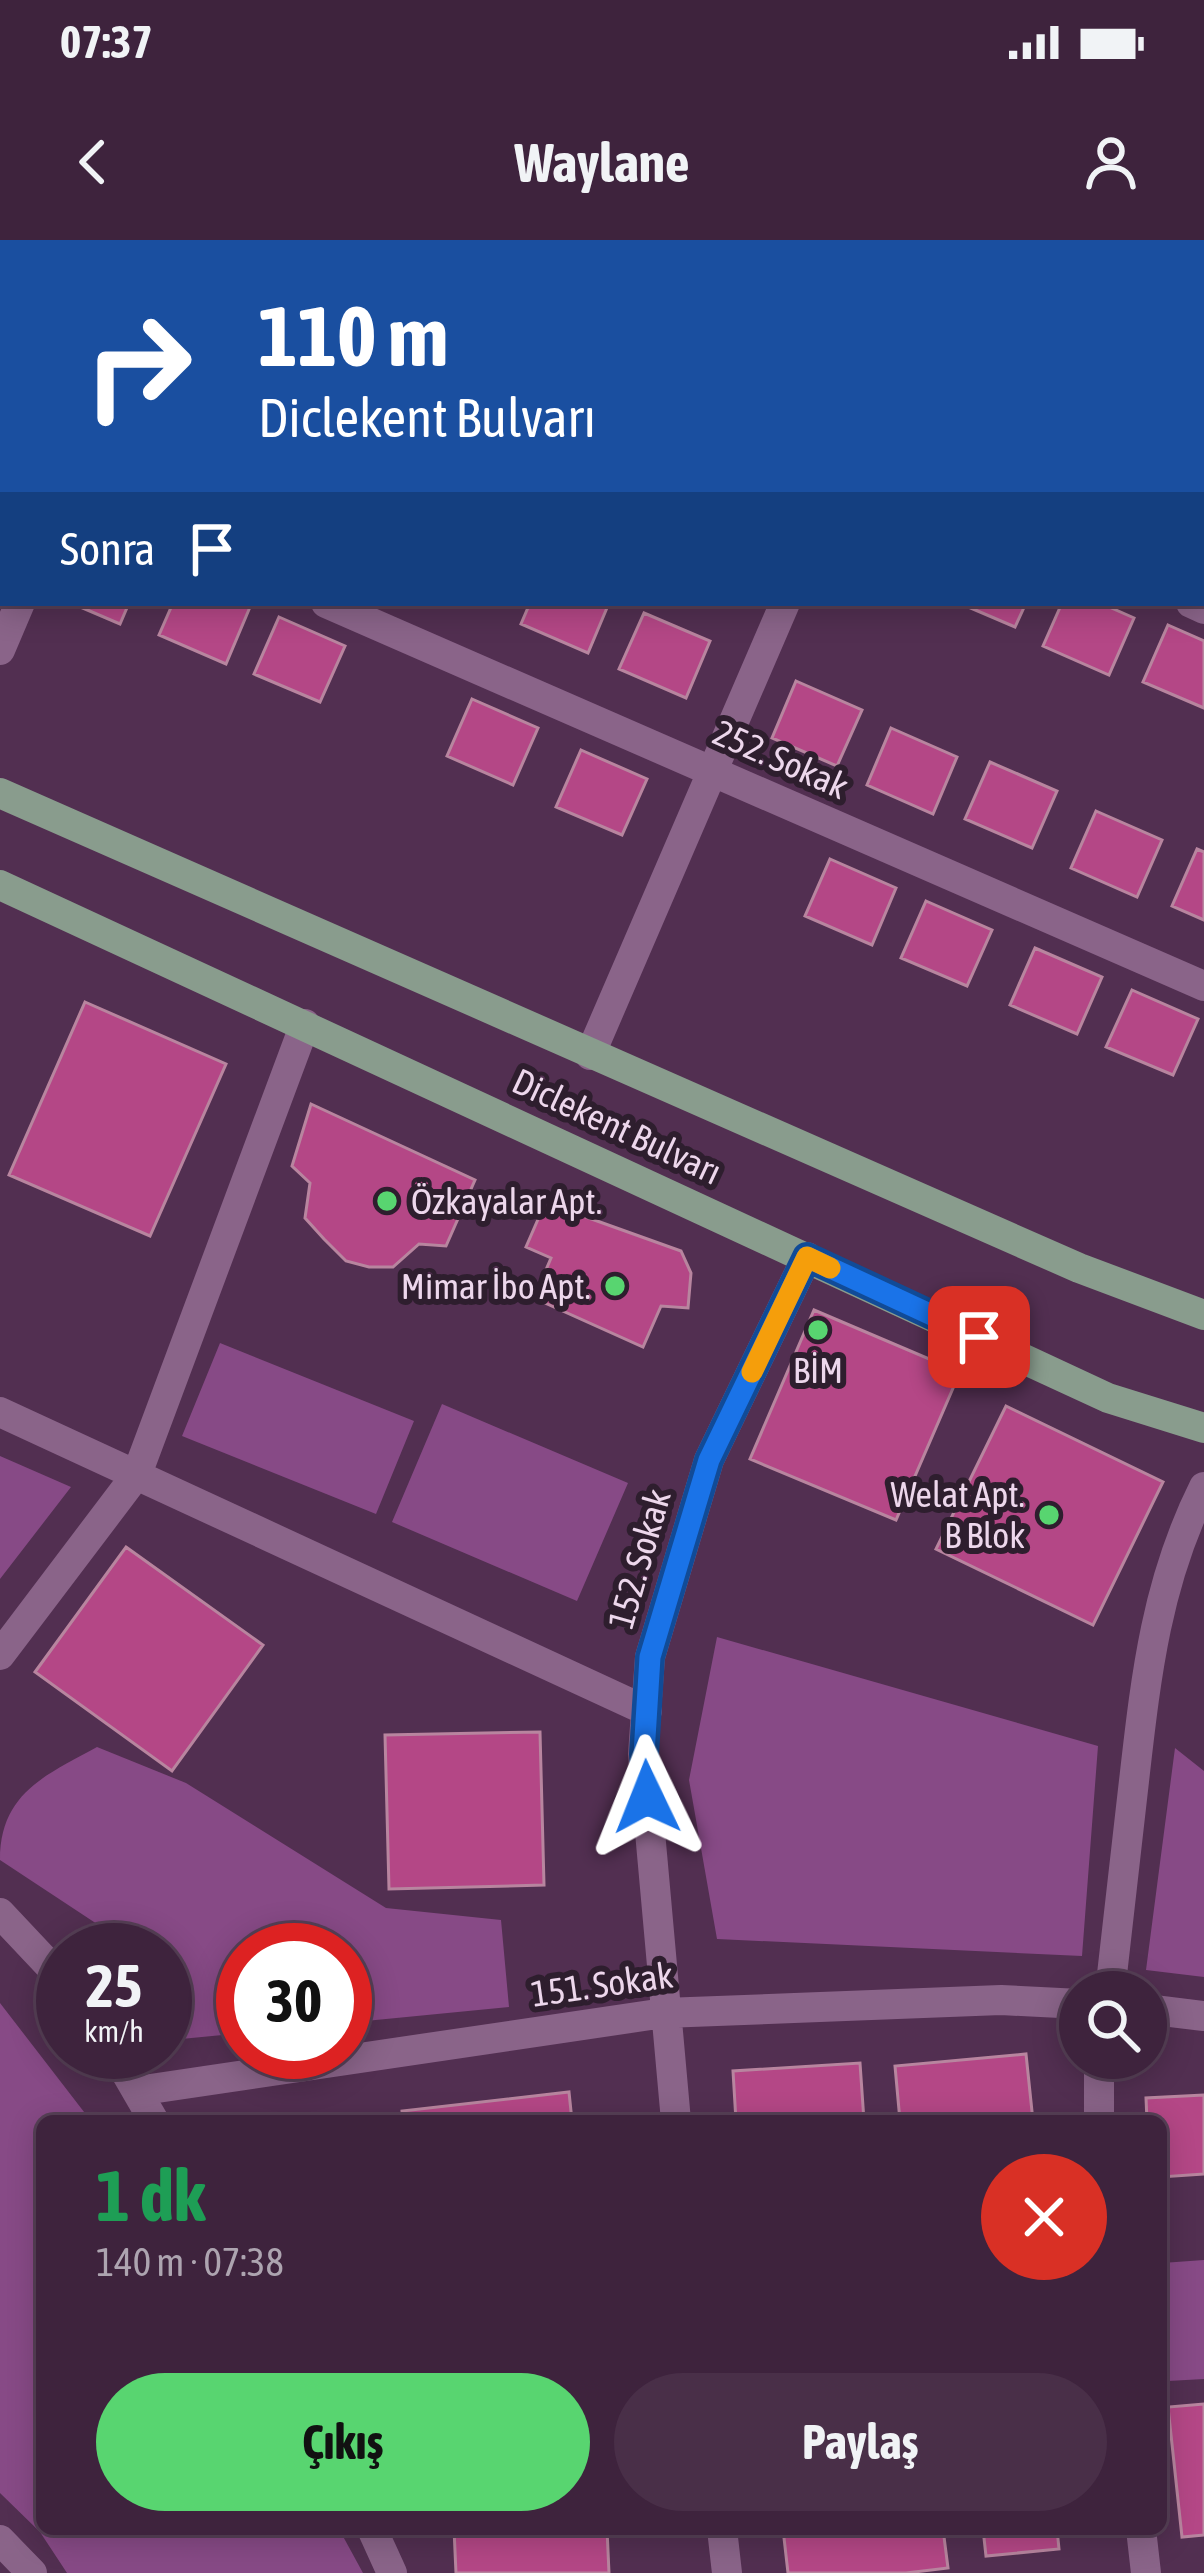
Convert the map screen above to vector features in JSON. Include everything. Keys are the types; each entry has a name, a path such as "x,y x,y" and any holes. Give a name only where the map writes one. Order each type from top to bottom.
{"main road":[{"name":"Diclekent Bulvarı","path":"0,793 1079,1268 1204,1315"},
{"name":"Diclekent Bulvarı","path":"0,885 1108,1398 1204,1429"}],"street":[{"path":"0,650 19,606"},
{"name":"252. Sokak","path":"333,606 1204,986"},
{"path":"590,1054 784,606"},
{"path":"0,1655 136,1474 305,1024"},
{"name":"152. Sokak","path":"675,2115 644,1754 650,1657 709,1460 807,1257"},
{"path":"0,1412 646,1711"},
{"path":"1113,1971 1155,1624 1185,1526 1204,1487"},
{"path":"0,1912 36,1951"},
{"name":"151. Sokak","path":"137,2091 664,2013 1001,2000 1059,2003"},
{"path":"1167,2011 1204,2015"},
{"path":"130,2079 151,2115"},
{"path":"1099,2115 1100,2079"},
{"path":"375,2535 392,2573"},
{"path":"723,2535 727,2573"},
{"path":"1143,2535 1146,2573"},
{"path":"0,2540 32,2573"}],"shaded area":[{"path":"220,1343 414,1421 376,1514 182,1436"},
{"path":"442,1404 628,1483 577,1601 392,1522"},
{"path":"0,1456 71,1487 0,1579"},
{"path":"717,1637 1098,1746 1082,1956 717,1939 689,1780"},
{"path":"97,1747 186,1783 386,1908 501,1920 509,2007 372,2020 372,1923 216,1923 216,2036 192,2038 192,1923 95,1923 0,1860 8,1818 17,1802 44,1777"},
{"path":"1175,1748 1204,1771 1204,1977 1146,1970"},
{"path":"0,2003 36,2050 36,2079 59,2079 86,2115 36,2115 36,2528 0,2493"},
{"path":"1204,2260 1204,2379 1168,2381 1167,2263"},
{"path":"42,2535 342,2535 363,2573 67,2573"}],"building":[{"path":"78,606 128,606 120,624"},
{"path":"172,606 250,607 226,664 159,635"},
{"path":"529,606 608,606 588,653 521,624"},
{"path":"966,606 1025,606 1015,627"},
{"path":"1061,606 1107,606 1134,618 1109,675 1043,646"},
{"path":"644,613 710,641 686,698 619,669"},
{"path":"279,617 345,646 320,702 254,674"},
{"path":"1168,625 1204,641 1204,708 1143,682"},
{"path":"796,681 862,710 837,766 772,738"},
{"path":"472,699 538,728 513,785 447,756"},
{"path":"891,728 957,757 933,814 867,785"},
{"path":"581,750 647,779 622,835 556,807"},
{"path":"990,762 1057,791 1032,848 965,819"},
{"path":"1096,811 1162,840 1137,897 1071,868"},
{"path":"1197,849 1204,852 1204,920 1172,906"},
{"path":"830,859 896,888 872,945 805,916"},
{"path":"926,901 992,930 967,986 901,958"},
{"path":"1035,948 1102,977 1077,1034 1010,1005"},
{"path":"1132,990 1198,1019 1173,1075 1106,1047"},
{"path":"85,1002 226,1064 150,1236 9,1175"},
{"name":"Özkayalar Apt.","path":"311,1104 475,1180 446,1246 419,1244 393,1267 369,1267 346,1261 324,1239 305,1218 310,1183 292,1166"},
{"name":"Mimar İbo Apt.","path":"558,1207 681,1251 691,1273 688,1308 661,1306 643,1347 534,1298 551,1258 526,1247 539,1217"},
{"name":"Welat Apt. B Blok","path":"814,1310 960,1372 896,1520 750,1459"},
{"name":"Welat Apt. B Blok","path":"1006,1406 1163,1482 1093,1625 936,1549"},
{"path":"126,1547 263,1645 172,1771 35,1672"},
{"path":"540,1732 544,1885 389,1889 385,1735"},
{"path":"1026,2054 1032,2115 899,2115 895,2066"},
{"path":"860,2063 864,2115 736,2115 733,2071"},
{"path":"569,2092 571,2115 402,2115 402,2111"},
{"path":"1204,2095 1204,2174 1167,2177 1167,2115 1147,2115 1146,2098"},
{"path":"1204,2404 1204,2535 1182,2537 1168,2407"},
{"path":"454,2535 607,2535 609,2573 456,2573"},
{"path":"784,2535 944,2535 948,2568 906,2573 788,2573"},
{"path":"984,2535 1058,2535 1059,2549 986,2556"}],"slow traffic":[{"path":"752,1372 807,1257 830,1268"}],"place":[{"name":"Özkayalar Apt.","path":"387,1201"},
{"name":"Mimar İbo Apt.","path":"615,1286"},
{"name":"BİM","path":"818,1330"},
{"name":"Welat Apt. B Blok","path":"1049,1515"}],"route":[{"path":"647,1797 644,1754 650,1657 709,1460 807,1257 979,1337"}]}
